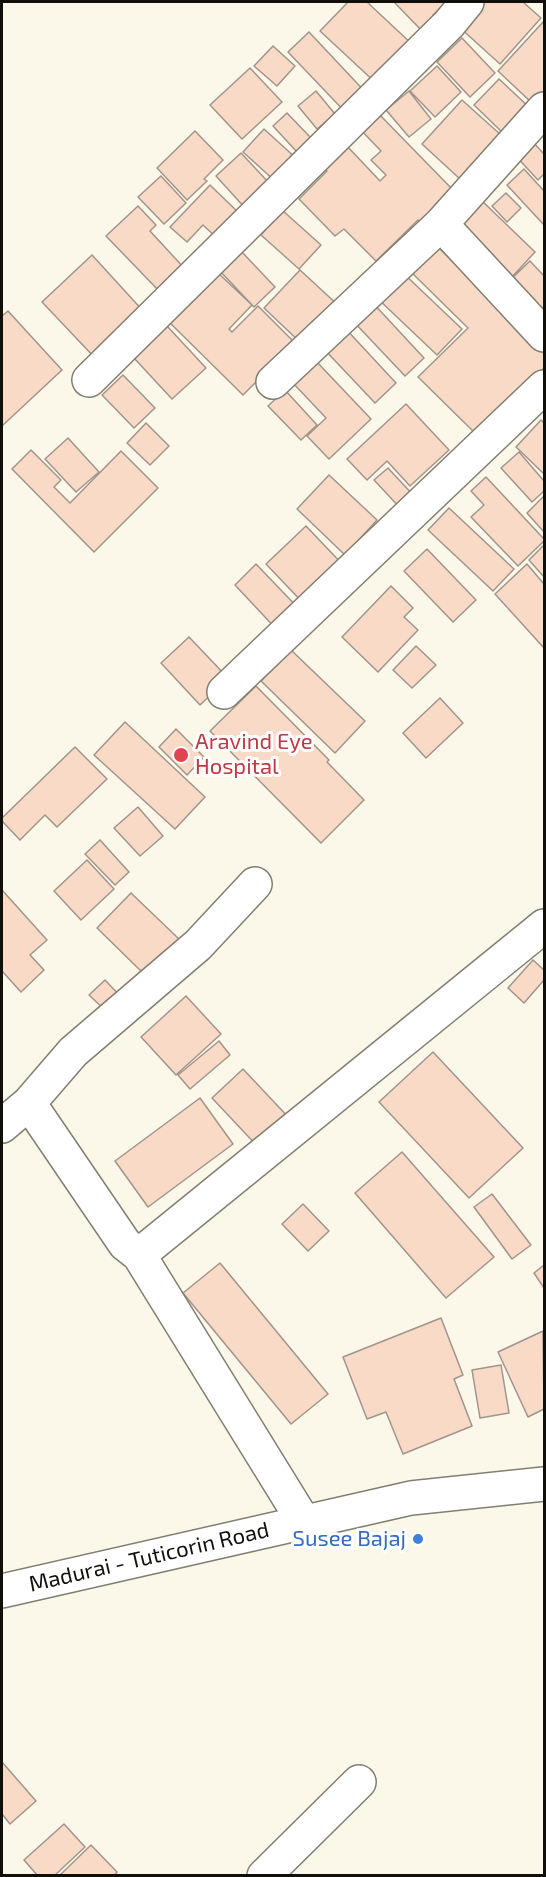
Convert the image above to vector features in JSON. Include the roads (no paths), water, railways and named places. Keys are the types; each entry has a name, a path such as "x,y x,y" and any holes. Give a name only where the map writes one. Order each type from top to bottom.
{"street":[{"path":"89,380 449,24 467,2"},
{"path":"273,381 441,224 544,109"},
{"path":"441,224 544,335"},
{"path":"225,692 544,387"},
{"path":"2,1126 29,1103 73,1052 198,945 255,884"},
{"path":"139,1255 544,926"},
{"path":"29,1103 125,1244 139,1255 304,1522"},
{"name":"Madurai - Tuticorin Road","path":"2,1591 411,1498 544,1484"},
{"path":"264,1875 358,1782"}],"place":[{"name":"Aravind Eye Hospital","path":"181,755"},
{"name":"Susee Bajaj","path":"418,1539"}]}
